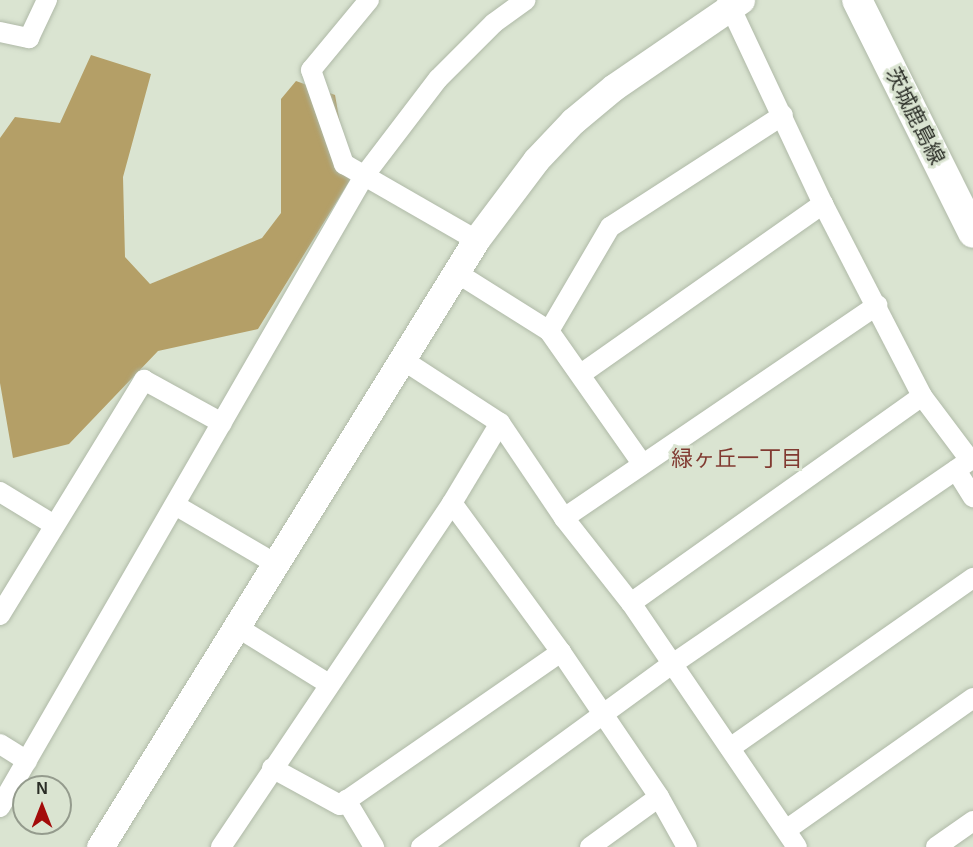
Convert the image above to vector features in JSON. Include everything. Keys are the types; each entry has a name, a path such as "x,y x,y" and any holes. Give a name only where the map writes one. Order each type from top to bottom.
{"main road":[{"name":"茨城鹿島線","path":"857,0 973,232"}],"street":[{"path":"0,33 29,38 47,0"},
{"path":"369,0 311,70 344,164 476,240"},
{"path":"0,807 364,176 438,79 494,23 526,0"},
{"path":"100,847 458,273 476,240 536,160 573,121 614,87 733,2 823,204 922,396 966,462 973,496"},
{"path":"549,331 610,227 783,115"},
{"path":"581,374 823,204"},
{"path":"458,273 549,331 641,462"},
{"path":"564,518 641,462 877,305"},
{"path":"403,360 500,423 564,518 631,603 671,665 797,847"},
{"path":"0,615 144,380 222,423"},
{"path":"631,603 922,396"},
{"path":"220,847 452,503 500,423"},
{"path":"421,847 671,665 966,462"},
{"path":"0,492 54,525"},
{"path":"452,503 561,652 601,716 659,797 687,847"},
{"path":"175,505 276,564"},
{"path":"729,748 973,578"},
{"path":"237,627 329,684"},
{"path":"272,768 340,805 561,652"},
{"path":"786,830 973,698"},
{"path":"0,744 27,761"},
{"path":"590,847 659,797"},
{"path":"346,800 374,847"},
{"path":"936,847 973,821"}],"shaded area":[{"path":"91,55 151,74 123,177 125,257 150,284 262,238 281,213 281,99 296,81 335,95 350,180 258,329 158,351 69,444 13,458 0,383 0,138 15,117 60,123"}],"district":[{"name":"緑ヶ丘一丁目","path":"737,459"}]}
